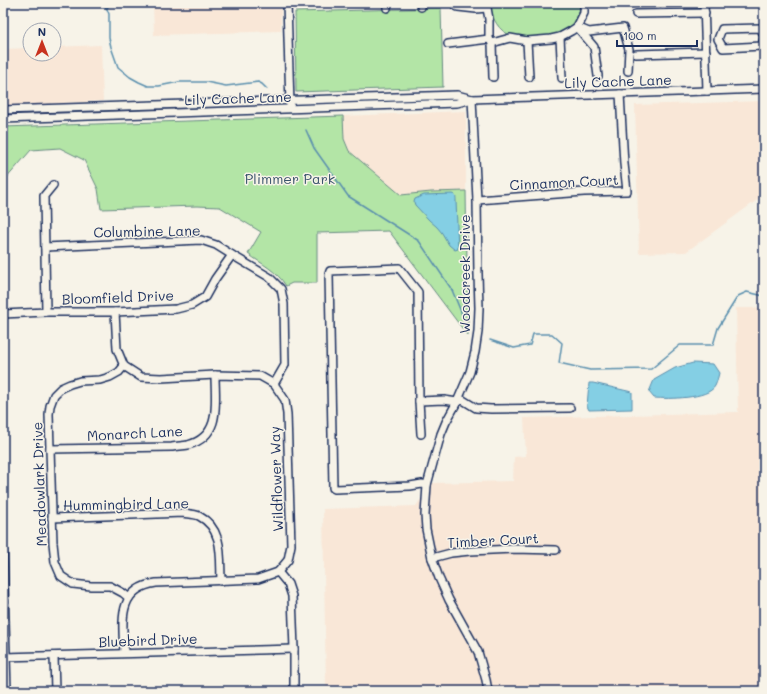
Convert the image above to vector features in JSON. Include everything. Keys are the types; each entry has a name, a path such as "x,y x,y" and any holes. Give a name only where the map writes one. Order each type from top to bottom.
{"street":[{"path":"287,3 290,109"},
{"path":"456,3 456,6 461,8 476,9 486,5 489,19 493,78"},
{"path":"448,44 510,38 527,41 560,37 577,26 584,13 584,3"},
{"path":"704,3 707,91"},
{"path":"636,14 705,13"},
{"path":"577,26 590,32 623,28 629,49 628,71"},
{"path":"577,26 594,47 598,76"},
{"path":"761,28 764,37 762,46 723,48 718,39 722,29 761,28"},
{"path":"560,37 562,78"},
{"path":"705,39 718,39"},
{"path":"527,41 529,77"},
{"path":"636,54 706,52"},
{"name":"Lily Cache Lane","path":"3,119 457,103 472,99 764,89"},
{"name":"Cinnamon Court","path":"476,200 584,192 627,191 620,94"},
{"name":"Lily Cache Lane","path":"3,110 457,95 472,99"},
{"name":"Woodcreek Drive","path":"472,99 479,308 478,332 470,372 458,402 446,422 441,434 427,485 425,515 426,529 432,558 439,578 478,652 488,691"},
{"path":"46,312 44,196 53,185"},
{"name":"Columbine Lane","path":"46,247 201,240 216,244 269,277 281,289 284,304 285,365 274,384"},
{"name":"Bloomfield Drive","path":"3,314 46,312 115,312 176,309 192,305 205,297 215,279 232,255"},
{"path":"421,434 419,402 418,292 399,268 330,271 333,488 427,485"},
{"path":"115,312 117,349 124,366 141,377 161,378 215,375 260,376 274,384"},
{"name":"Meadowlark Drive","path":"124,366 119,372 110,377 100,380 80,381 61,388 54,395 49,414 53,543 55,562 61,576 73,584 110,586 129,598"},
{"name":"Monarch Lane","path":"50,449 172,447 188,445 203,438 210,430 215,418 215,375"},
{"name":"Wildflower Way","path":"274,384 285,400 287,414 290,545 288,560 278,572"},
{"path":"419,402 444,400 458,402 464,400 476,408 492,409 570,408"},
{"name":"Hummingbird Lane","path":"52,518 183,513 197,516 208,522 216,533 220,549 221,581"},
{"path":"3,548 7,691"},
{"name":"Timber Court","path":"432,558 451,553 478,551 514,549 556,550"},
{"path":"124,653 123,611 129,598 140,588 151,584 258,579 278,572 288,584 292,596 294,691"},
{"name":"Bluebird Drive","path":"5,657 294,649"},
{"path":"54,656 55,691"}],"shaded area":[{"path":"153,3 281,3 281,31 154,35"},
{"path":"101,45 103,101 3,106 3,49 22,48 22,62 62,62 62,47"},
{"path":"764,101 764,195 686,252 639,253 635,105"},
{"path":"466,111 466,191 401,195 349,151 344,139 343,116"},
{"path":"736,308 764,308 764,691 326,691 323,509 416,506 432,483 513,481 514,457 526,456 524,418 738,412"}],"green space":[{"path":"490,3 580,3 580,9 574,23 561,33 549,36 516,37 508,34 499,27 492,14"},
{"path":"441,8 443,87 296,92 295,12"},
{"name":"Plimmer Park","path":"343,116 344,139 349,151 401,195 466,191 468,336 389,231 317,233 317,283 292,283 286,286 274,272 248,254 261,232 220,207 197,206 101,209 98,189 84,160 60,148 31,150 5,180 3,127"}],"water":[{"path":"452,194 456,198 458,249 455,250 449,245 442,233 415,205 414,202 415,199 424,195"},
{"path":"693,363 713,364 719,373 715,386 711,390 696,396 668,398 654,398 649,392 654,380 675,368"},
{"path":"589,383 632,392 632,409 589,410 587,406"}],"waterway":[{"path":"4,4 14,3"},
{"path":"102,3 109,14 109,38 118,67 139,82 148,86 159,86 179,82 206,82 226,86 258,82 267,89"},
{"path":"107,8 111,3"},
{"path":"306,130 314,148 348,196 419,241 452,290 464,319"},
{"path":"490,340 514,348 530,345 533,334 552,334 562,343 559,363 590,370 651,369 680,345 713,345 718,328 738,296 747,292 764,296"}]}
